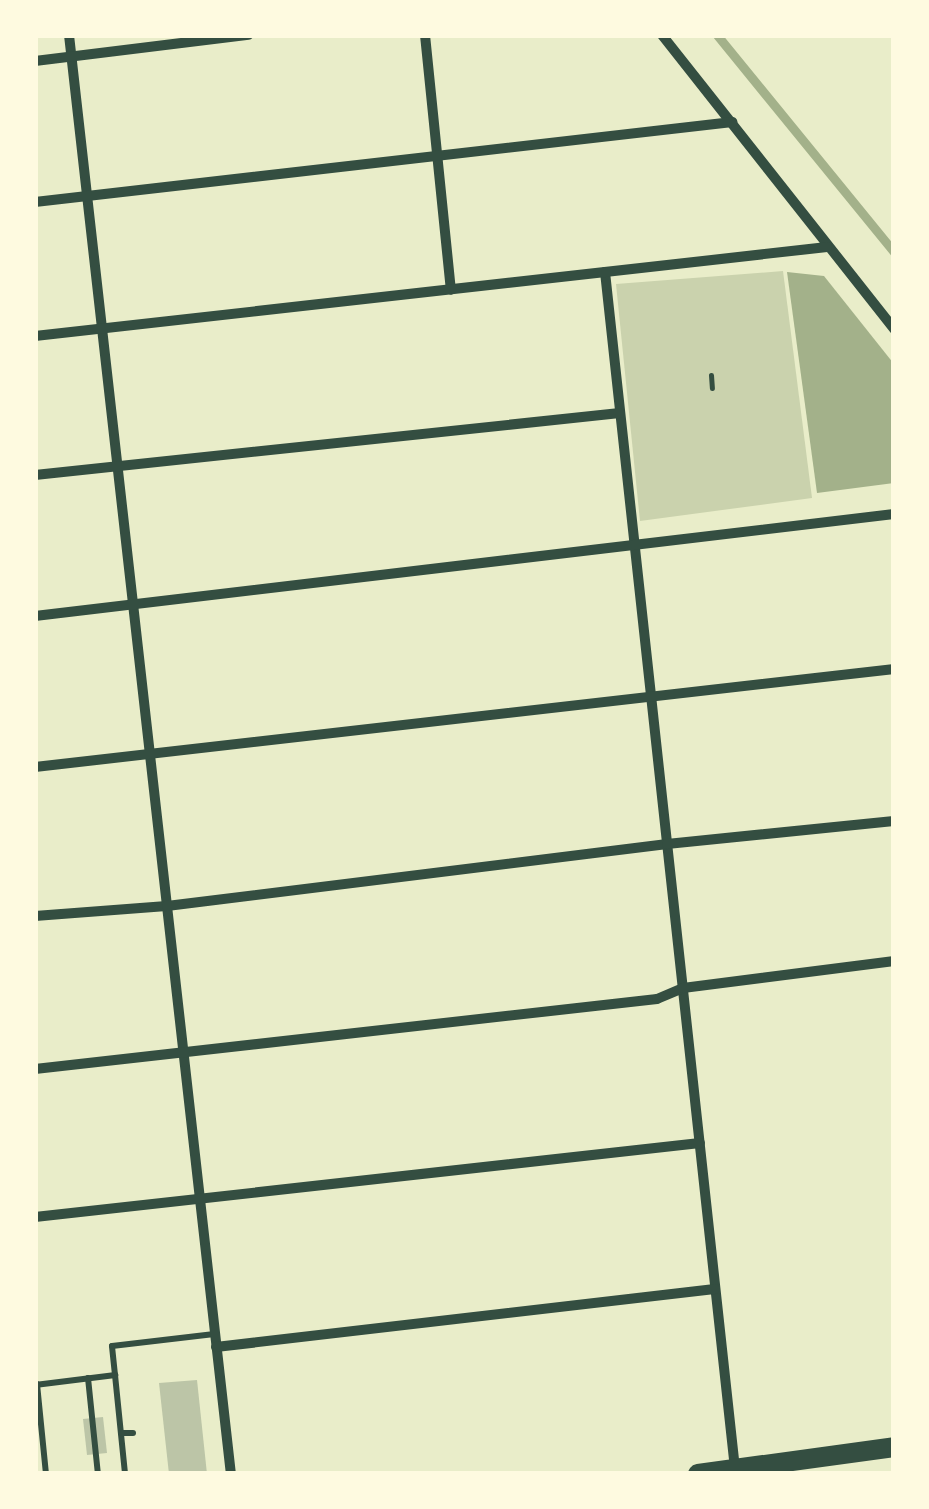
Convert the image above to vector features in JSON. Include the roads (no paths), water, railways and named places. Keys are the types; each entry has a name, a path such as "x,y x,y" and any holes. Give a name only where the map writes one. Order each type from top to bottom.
{"main road":[{"path":"698,1474 894,1447"}],"street":[{"path":"68,35 231,1474"},
{"path":"35,61 248,35"},
{"path":"424,35 450,290"},
{"path":"662,35 894,330"},
{"path":"35,202 732,122"},
{"path":"35,336 827,247"},
{"path":"604,272 735,1470"},
{"path":"35,475 620,412"},
{"path":"35,616 894,514"},
{"path":"35,766 894,669"},
{"path":"35,916 167,906 667,844 894,821"},
{"path":"35,1068 657,999 683,988 894,961"},
{"path":"35,1217 700,1143"},
{"path":"216,1347 715,1289"}],"lane":[{"path":"125,1474 112,1346 215,1334"},
{"path":"46,1474 36,1384 114,1375"},
{"path":"88,1378 98,1474"},
{"path":"121,1433 133,1432"}],"waterway":[{"path":"717,35 894,252"}]}
